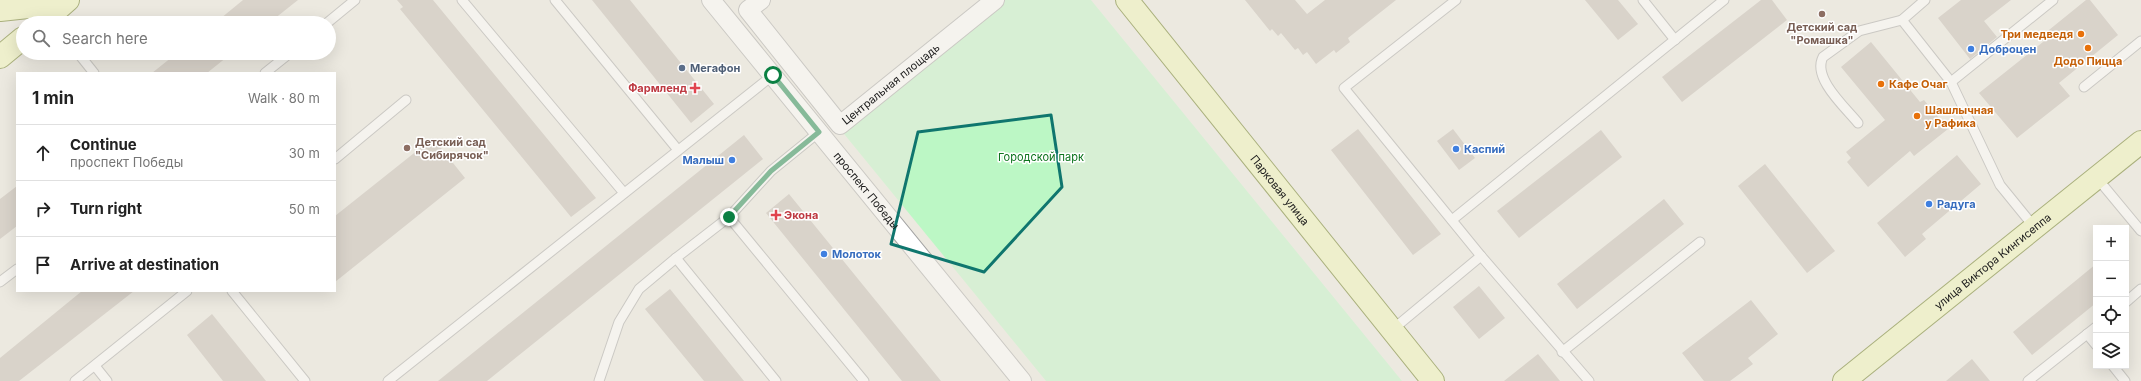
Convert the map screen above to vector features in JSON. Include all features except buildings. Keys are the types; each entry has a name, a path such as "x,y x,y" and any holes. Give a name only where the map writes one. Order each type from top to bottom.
{"street":[{"path":"0,10 28,7 48,16 68,0"},
{"name":"проспект Победы","path":"711,0 1022,381"},
{"name":"Центральная площадь","path":"761,0 748,10 840,125 995,0"},
{"name":"Парковая улица","path":"1127,0 1433,381"},
{"path":"0,57 16,44"},
{"name":"улица Виктора Кингисеппа","path":"1844,381 2141,142"}],"lane":[{"path":"336,16 355,0"},
{"path":"462,0 624,194"},
{"path":"555,0 678,150"},
{"path":"1456,0 1344,88 1481,256 1562,352 1589,381"},
{"path":"1643,0 1675,40"},
{"path":"1452,220 1724,0"},
{"path":"1858,123 1822,78 1820,63 1823,57 1859,31 1902,20 1925,0"},
{"path":"1951,82 2053,0"},
{"path":"1902,20 1951,82 2000,184 2035,228"},
{"path":"2084,87 2141,41"},
{"path":"84,60 93,72"},
{"path":"266,72 281,60"},
{"path":"388,381 773,75"},
{"path":"336,158 406,100"},
{"path":"601,380 619,322 639,289 729,217 771,171 819,132"},
{"path":"2097,178 2138,220 2141,231"},
{"path":"729,217 864,381"},
{"path":"1562,352 1700,242"},
{"path":"1392,330 1481,256"},
{"path":"676,258 776,381"},
{"path":"0,282 16,270"},
{"path":"2129,300 2141,290"},
{"path":"75,381 187,292"},
{"path":"233,292 305,381"},
{"path":"2028,381 2093,329"},
{"path":"2087,334 2093,342"},
{"path":"95,366 107,381"},
{"path":"2115,369 2125,381"}],"highlighted area":[{"path":"1051,115 1062,187 984,272 891,244 918,132"}],"green space":[{"name":"Городской парк","path":"1000,0 1091,0 1402,381 1046,381 840,129"}],"place":[{"name":"Детский сад \"Ромашка\"","path":"1822,14"},
{"name":"Три медведя","path":"2081,34"},
{"name":"Додо Пицца","path":"2088,48"},
{"name":"Доброцен","path":"1971,49"},
{"name":"Мегафон","path":"682,68"},
{"name":"Кафе Очаг","path":"1881,84"},
{"name":"Фармленд","path":"695,88"},
{"name":"Шашлычная у Рафика","path":"1917,116"},
{"name":"Детский сад \"Сибирячок\"","path":"407,148"},
{"name":"Каспий","path":"1456,149"},
{"name":"Малыш","path":"732,160"},
{"name":"Радуга","path":"1929,204"},
{"name":"Экона","path":"776,215"},
{"name":"Молоток","path":"824,254"}],"route":[{"path":"729,217 771,171 819,132 773,75"}]}
